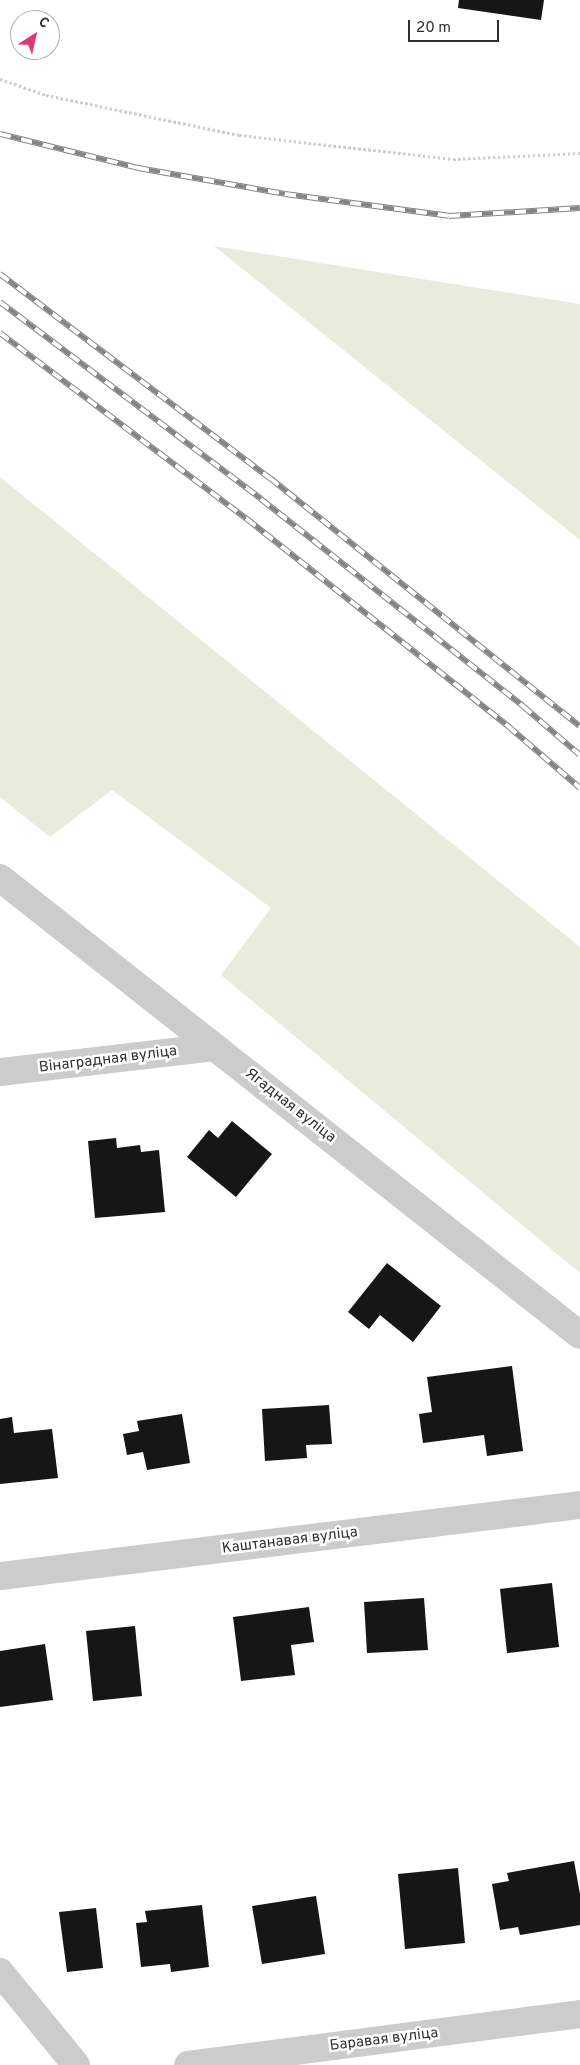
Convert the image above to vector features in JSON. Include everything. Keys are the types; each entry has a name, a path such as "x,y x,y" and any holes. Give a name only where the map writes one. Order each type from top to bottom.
{"street":[{"name":"Ягадная вуліца","path":"0,878 580,1335"},
{"name":"Вінаградная вуліца","path":"0,1072 215,1048"},
{"name":"Каштанавая вуліца","path":"0,1576 580,1505"},
{"path":"0,1972 76,2065"},
{"name":"Баравая вуліца","path":"188,2065 580,2014"}],"path":[{"path":"0,79 46,95 238,135 453,159 580,154"}],"shaded area":[{"path":"214,246 580,304 580,540"},
{"path":"0,477 580,947 580,1273 221,975 271,908 112,790 50,837 0,797"}],"building":[{"path":"459,0 544,0 541,20 458,8"},
{"path":"232,1121 272,1154 236,1197 187,1157 209,1130 218,1138"},
{"path":"116,1138 117,1148 140,1145 141,1152 159,1150 165,1212 95,1218 88,1141"},
{"path":"387,1263 441,1306 413,1342 380,1315 369,1329 348,1312"},
{"path":"512,1366 523,1451 487,1456 484,1435 423,1443 419,1414 432,1412 427,1377"},
{"path":"329,1405 332,1444 306,1445 307,1458 265,1461 262,1409"},
{"path":"182,1414 190,1463 147,1470 143,1452 127,1455 123,1434 139,1431 137,1421"},
{"path":"12,1417 14,1433 52,1429 58,1478 0,1484 0,1419"},
{"path":"552,1583 559,1647 507,1653 500,1589"},
{"path":"424,1598 428,1650 367,1653 364,1602"},
{"path":"309,1607 314,1642 291,1645 295,1675 241,1681 233,1617"},
{"path":"135,1626 142,1696 93,1701 86,1631"},
{"path":"45,1644 53,1700 0,1707 0,1651"},
{"path":"574,1861 580,1894 580,1925 520,1935 518,1927 500,1930 492,1884 509,1881 507,1873"},
{"path":"458,1868 465,1943 405,1949 398,1874"},
{"path":"316,1896 325,1954 262,1964 252,1906"},
{"path":"202,1905 209,1967 171,1972 170,1964 141,1967 136,1923 147,1922 145,1911"},
{"path":"96,1908 103,1968 67,1972 59,1912"}],"railway":[{"path":"0,134 138,168 285,194 449,216 580,208"},
{"path":"0,274 270,478 580,726"},
{"path":"0,302 261,499 523,706 580,755"},
{"path":"0,333 247,519 508,726 580,788"}]}
